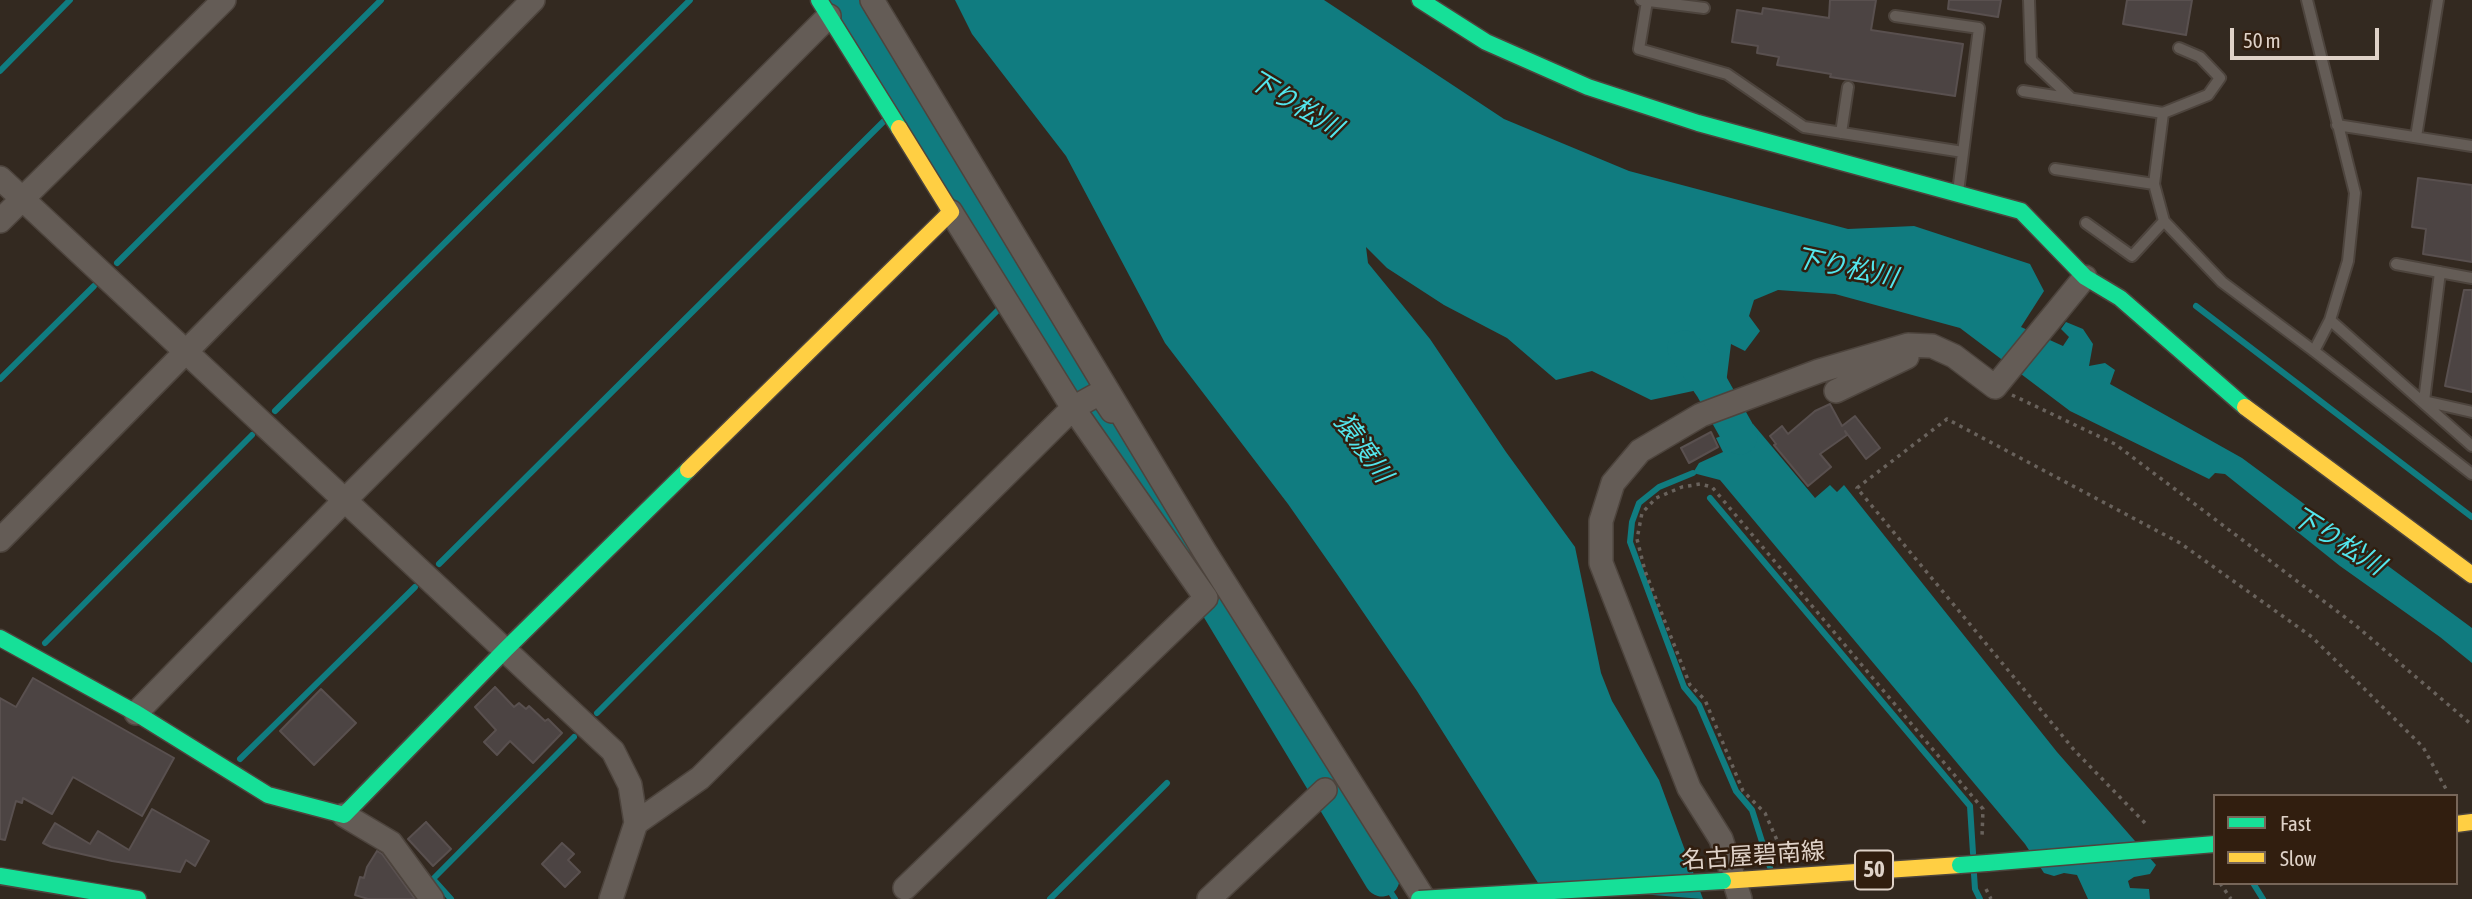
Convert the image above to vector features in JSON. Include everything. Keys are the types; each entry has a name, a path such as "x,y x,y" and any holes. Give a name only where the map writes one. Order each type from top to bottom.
{"street":[{"path":"0,221 224,0"},
{"path":"0,540 533,0"},
{"path":"872,0 1205,552 1421,899"},
{"path":"1420,0 1486,42 1588,88 1698,123 2021,211 2080,282 2120,298 2255,415 2472,575"},
{"path":"136,713 824,8 1074,407 1206,598 905,888"},
{"path":"0,178 613,751 630,785 636,823 611,899"},
{"path":"344,815 506,649 951,212"},
{"path":"1732,886 1721,839 1689,788 1601,563 1601,521 1613,483 1640,451 1701,415 1793,381 1908,345 1932,346 1954,356 1996,387 2080,282"},
{"path":"1836,390 1932,346"},
{"path":"636,823 699,778 1074,407 1100,393 1139,457 1154,467"},
{"path":"4,649 136,713 268,794 344,815 391,843 432,899"},
{"path":"1209,899 1325,790"},
{"name":"名古屋碧南線","path":"1421,899 1732,886 1760,878 1993,863 2213,844"},
{"path":"0,876 138,899"}],"lane":[{"path":"2029,0 2031,60 2074,100"},
{"path":"2307,0 2355,193 2348,261 2330,320 2314,351"},
{"path":"2416,137 2438,0"},
{"path":"1704,8 1643,1 1639,49 1727,74 1804,127 1963,152"},
{"path":"1895,16 1979,28 1958,194"},
{"path":"2023,91 2163,114 2207,95 2220,78 2200,57 2179,48"},
{"path":"1841,133 1848,87"},
{"path":"2163,114 2154,184 2164,221 2222,282 2472,474"},
{"path":"2337,125 2472,146"},
{"path":"2054,169 2154,184"},
{"path":"2086,223 2132,256 2164,221"},
{"path":"2396,264 2472,278"},
{"path":"2424,401 2440,272"},
{"path":"2330,320 2472,446"},
{"path":"2424,401 2472,412"}],"path":[{"path":"1996,387 2115,444 2354,624 2472,725"},
{"path":"2164,850 2075,751 1857,488 1947,419 2180,543 2312,637 2423,747 2446,789"},
{"path":"1780,847 1765,813 1743,791 1705,701 1690,685 1645,571 1637,539 1642,513 1656,498 1682,487 1700,484 1712,487 1983,809 1982,845"},
{"path":"1984,887 1991,899"}],"water":[{"path":"955,0 1324,0 1504,119 1629,171 1848,229 1914,226 2030,264 2044,291 2021,327 2063,346 2069,337 2061,329 2066,322 2083,329 2093,344 2089,366 2105,363 2115,370 2110,384 2242,458 2472,628 2472,663 2340,566 2225,474 2215,473 2209,479 2070,411 1960,328 1835,294 1778,290 1754,300 1749,316 1760,331 1745,351 1731,344 1726,384 1651,400 1592,371 1556,380 1507,338 1444,305 1387,268 1366,247 1368,263 1430,339 1506,452 1575,547 1601,673 1612,701 1659,780 1703,899 1540,886 1417,691 1337,574 1288,504 1165,343 1066,156 972,34"},
{"path":"1740,415 1744,427 1753,424 1815,498 1830,485 1837,492 1844,485 2057,752 2156,865 2150,874 2128,881 2130,888 2149,889 2150,899 2088,899 2077,875 2064,873 2054,876 2044,873 2025,844 1720,480 1693,473 1699,463 1723,452 1716,438 1724,435 1718,421"}],"building":[{"path":"1830,0 1876,0 1871,30 1963,44 1955,96 1830,77 1831,74 1777,65 1779,57 1757,53 1758,46 1732,42 1737,10 1762,14 1763,8 1829,18"},
{"path":"1949,0 2001,0 1998,17 1948,9"},
{"path":"2127,0 2192,0 2186,35 2123,24"},
{"path":"2418,178 2472,185 2472,262 2423,254 2426,229 2412,227"},
{"path":"2464,290 2472,290 2472,392 2445,386"},
{"path":"1830,404 1842,426 1855,416 1880,448 1866,459 1845,431 1847,435 1820,454 1831,467 1808,486 1774,445 1776,444 1770,436 1782,426 1788,434 1815,411"},
{"path":"1711,432 1718,447 1689,463 1681,448"},
{"path":"33,678 174,758 142,816 73,777 52,814 23,798 22,803 16,801 5,840 0,839 0,698 16,707"},
{"path":"495,687 514,707 519,703 526,709 529,706 562,733 533,763 510,741 497,755 484,742 496,730 475,707"},
{"path":"321,689 356,723 314,765 280,731"},
{"path":"152,809 209,841 195,866 186,860 180,872 112,861 43,843 55,823 90,844 98,831 129,850"},
{"path":"426,822 451,849 433,866 408,839"},
{"path":"562,843 574,854 568,860 580,872 565,887 542,864"},
{"path":"377,851 415,899 368,899 355,895 360,877 364,878"}],"waterway":[{"path":"0,71 70,0"},
{"path":"117,263 381,0"},
{"path":"275,411 690,0"},
{"path":"843,0 1212,597 1382,879"},
{"path":"439,564 884,121"},
{"path":"0,379 94,286"},
{"path":"1010,297 1019,288"},
{"path":"597,713 1003,305"},
{"path":"2196,306 2472,517"},
{"path":"1685,348 1712,387 1740,437"},
{"path":"45,643 252,435"},
{"path":"1693,473 1659,487 1639,503 1632,522 1630,542 1684,687 1699,705 1736,791 1752,810 1770,867"},
{"path":"1710,498 1970,806 1973,853"},
{"path":"240,759 415,587"},
{"path":"451,899 433,879 574,737"},
{"path":"1050,899 1167,783"},
{"path":"1974,874 1975,889 1980,899"},
{"path":"1382,879 1395,899"},
{"path":"2254,885 2263,899"}],"traffic: fast":[{"path":"819,0 899,128"},
{"path":"1420,0 1486,42 1588,87 1698,123 2021,211 2085,277 2120,298 2245,407"},
{"path":"0,638 136,713 268,795 344,815 506,649 688,470"},
{"path":"1987,863 2213,844"},
{"path":"1960,865 1987,863"},
{"path":"0,876 138,899"},
{"path":"1419,899 1723,881"}],"traffic: slow":[{"path":"688,470 951,212 899,128"},
{"path":"2245,407 2472,575"},
{"path":"2458,824 2472,822"},
{"path":"1723,881 1960,865"}],"water label":[{"name":"下り松川","path":"1295,104"},
{"name":"下り松川","path":"1846,268"},
{"name":"猿渡川","path":"1363,448"},
{"name":"下り松川","path":"2338,541"}]}
